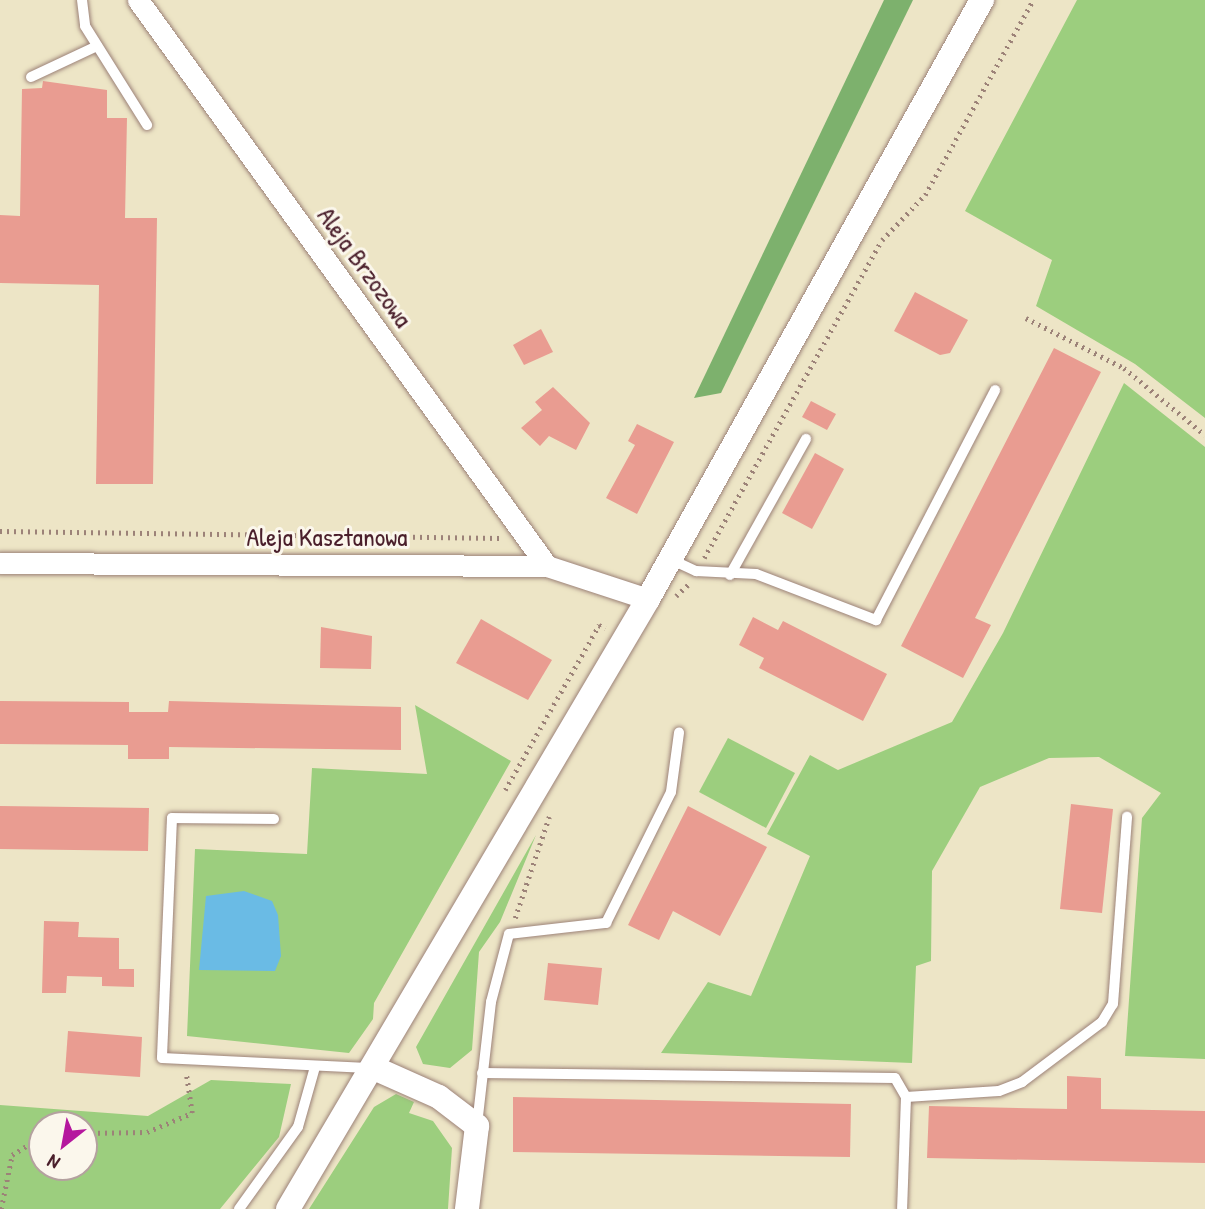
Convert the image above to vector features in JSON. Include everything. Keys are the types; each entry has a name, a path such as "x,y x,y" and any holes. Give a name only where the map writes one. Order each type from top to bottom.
{"street":[{"name":"Aleja Brzozowa","path":"138,0 532,538 547,566"},
{"path":"288,1209 374,1068 648,599 982,0"},
{"name":"Aleja Kasztanowa","path":"0,563 547,566 648,599"},
{"path":"374,1068 439,1097 477,1126 467,1209"}],"lane":[{"path":"82,0 85,26 147,125"},
{"path":"31,77 97,46"},
{"path":"670,559 696,570 730,575 756,574 876,620 995,390"},
{"path":"730,575 806,439"},
{"path":"477,1126 482,1073 509,934 606,923 671,792 678,733"},
{"path":"906,1097 999,1091 1022,1082 1102,1021 1113,1004 1127,817"},
{"path":"274,819 172,818 162,1058 374,1068"},
{"path":"239,1209 298,1127 315,1066"},
{"path":"482,1073 895,1078 906,1097 902,1209"}],"path":[{"path":"696,570 883,240 925,195 1033,0"},
{"path":"1026,318 1124,368 1205,435"},
{"path":"0,531 532,538"},
{"path":"509,934 553,803"},
{"path":"98,1133 147,1132 192,1113 184,1059"},
{"path":"1,1209 12,1155 28,1145"}],"green space":[{"path":"884,0 913,0 721,393 694,398"},
{"path":"1077,0 1205,0 1205,418 1135,364 1036,306 1052,260 965,211"},
{"path":"1124,383 1205,447 1205,1059 1125,1056 1142,818 1161,793 1099,757 1049,758 980,787 932,871 931,961 916,966 912,1063 661,1053 708,982 751,996 810,856 767,834 810,755 838,770 952,722 1003,633"},
{"path":"415,705 511,761 374,1003 373,1019 349,1053 187,1036 195,849 307,854 312,768 427,774"},
{"path":"728,738 795,773 766,828 699,792"},
{"path":"536,835 500,922 479,952 472,1050 450,1068 423,1064 416,1047"},
{"path":"211,1080 291,1084 279,1137 220,1209 0,1209 0,1105 81,1111 28,1111 28,1181 98,1181 98,1112 148,1116"},
{"path":"396,1094 414,1102 409,1113 433,1121 452,1148 448,1209 309,1209 374,1107"}],"water":[{"path":"244,891 272,901 278,915 281,956 275,971 199,970 206,896"}],"building":[{"path":"43,81 107,90 107,118 127,118 125,218 157,218 153,484 96,484 99,285 0,283 0,215 20,216 22,89 42,88"},
{"path":"915,292 968,320 950,353 940,355 894,331"},
{"path":"541,329 553,352 524,365 513,345"},
{"path":"1054,348 1101,372 975,618 991,625 963,678 901,646"},
{"path":"553,387 590,423 576,450 549,436 540,446 521,428 542,410 535,402"},
{"path":"811,401 836,414 827,430 802,417"},
{"path":"637,424 674,442 637,514 606,498 635,445 628,441"},
{"path":"815,453 844,469 812,529 782,513"},
{"path":"753,617 778,630 783,621 887,674 863,721 759,668 764,658 739,645"},
{"path":"481,619 552,660 528,700 456,663"},
{"path":"321,627 372,636 371,669 320,668"},
{"path":"0,701 129,702 129,712 168,712 169,701 401,707 401,750 169,747 169,759 128,759 128,745 0,744"},
{"path":"1071,804 1113,809 1102,913 1060,909"},
{"path":"0,806 149,808 148,851 0,849"},
{"path":"688,806 767,847 720,936 673,911 659,940 628,925"},
{"path":"44,921 79,922 78,937 119,938 119,969 134,969 134,987 102,986 102,977 67,976 66,993 42,993"},
{"path":"548,963 602,968 598,1005 544,1000"},
{"path":"68,1031 142,1037 140,1077 65,1072"},
{"path":"1067,1076 1101,1078 1101,1109 1205,1111 1205,1163 927,1158 929,1106 1067,1109"},
{"path":"513,1097 851,1104 850,1157 513,1152"}]}
